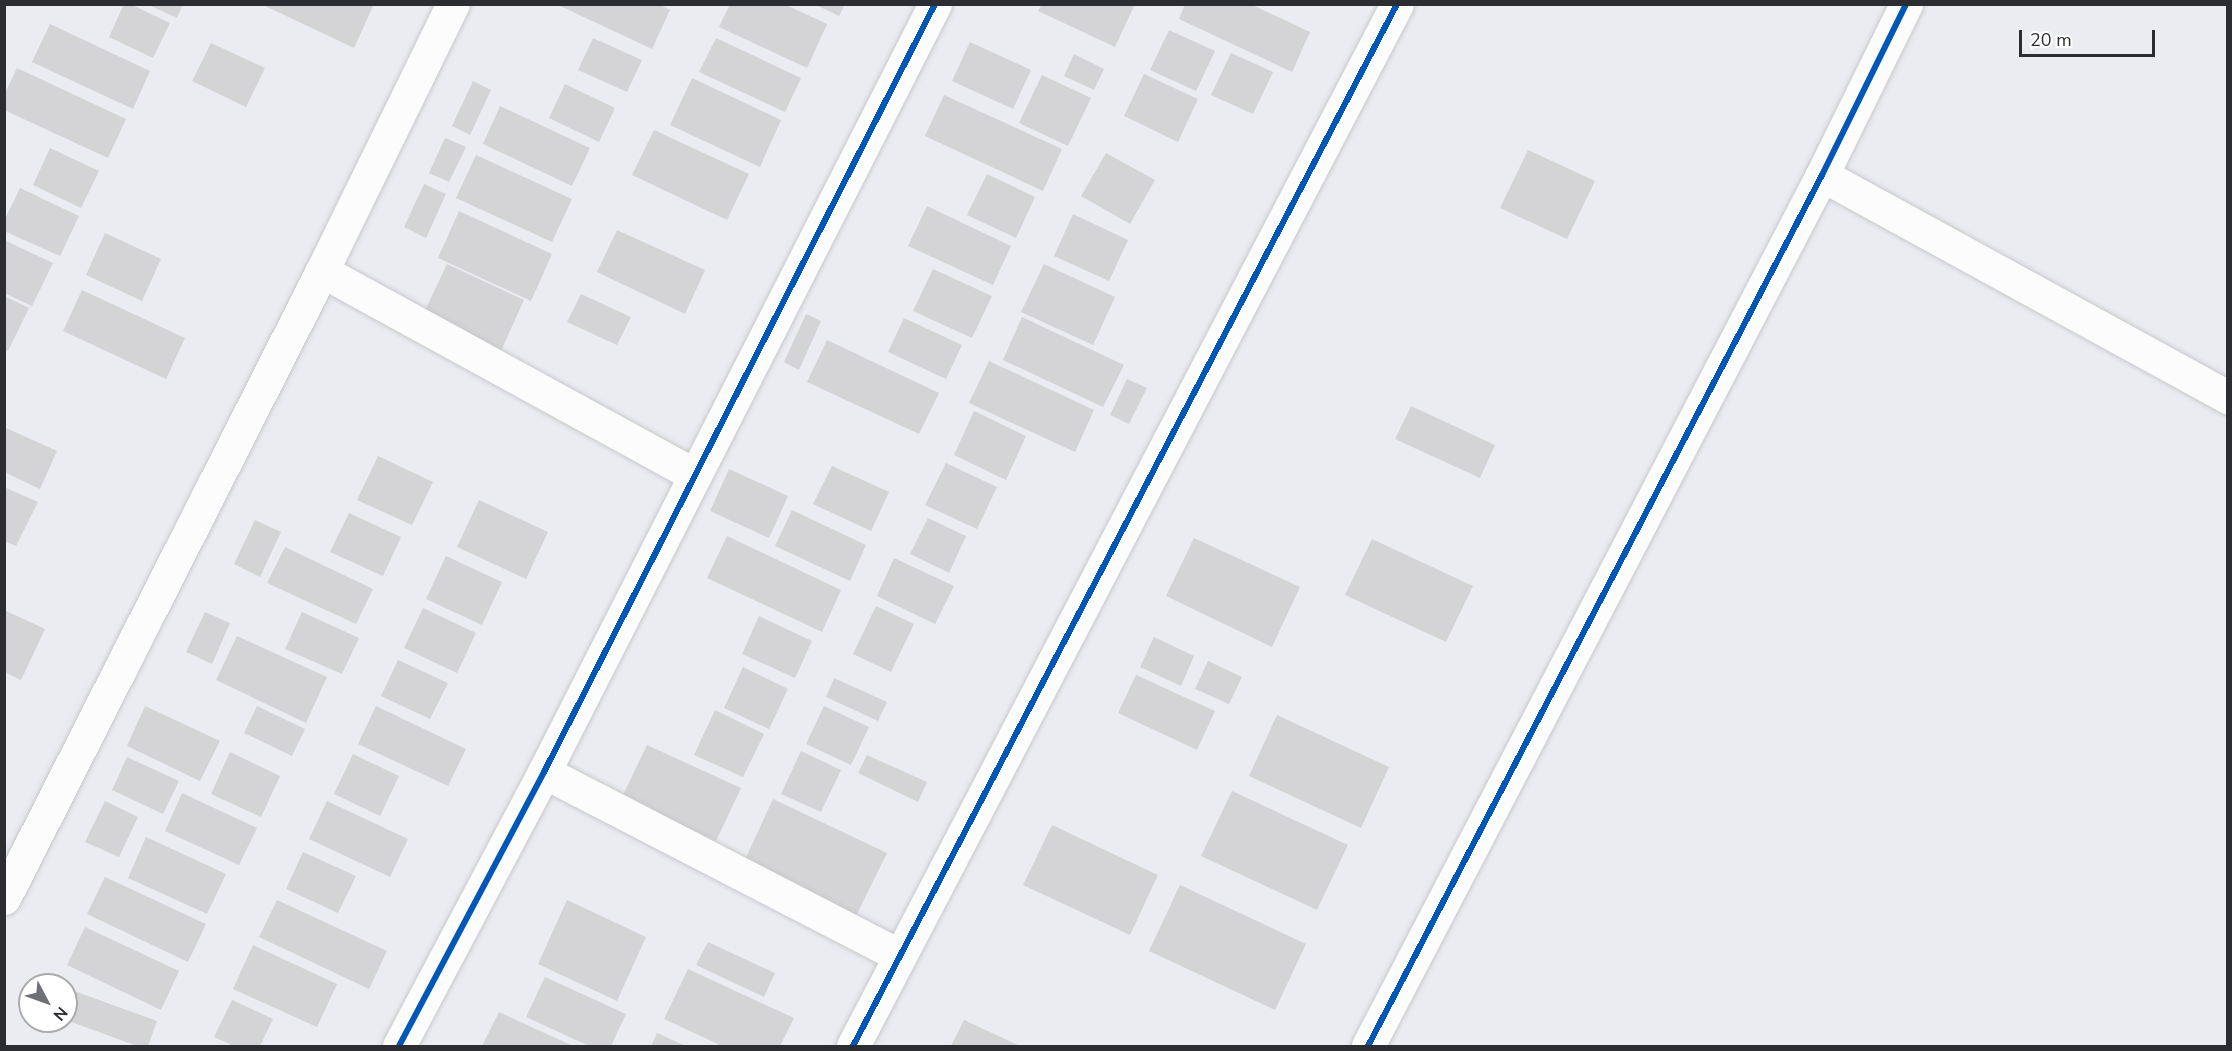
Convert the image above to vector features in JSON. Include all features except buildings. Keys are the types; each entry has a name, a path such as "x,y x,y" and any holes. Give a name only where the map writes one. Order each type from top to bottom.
{"street":[{"path":"4,898 322,271 453,4"},
{"path":"399,1047 544,772 935,4"},
{"path":"853,1047 1397,4"},
{"path":"1368,1047 1822,175 1906,4"},
{"path":"1822,175 2228,397"},
{"path":"322,271 695,475"},
{"path":"544,772 899,955"}],"cycle path":[{"path":"399,1046 544,772 935,4"},
{"path":"853,1046 1397,4"},
{"path":"1368,1046 1822,175 1906,4"}]}
